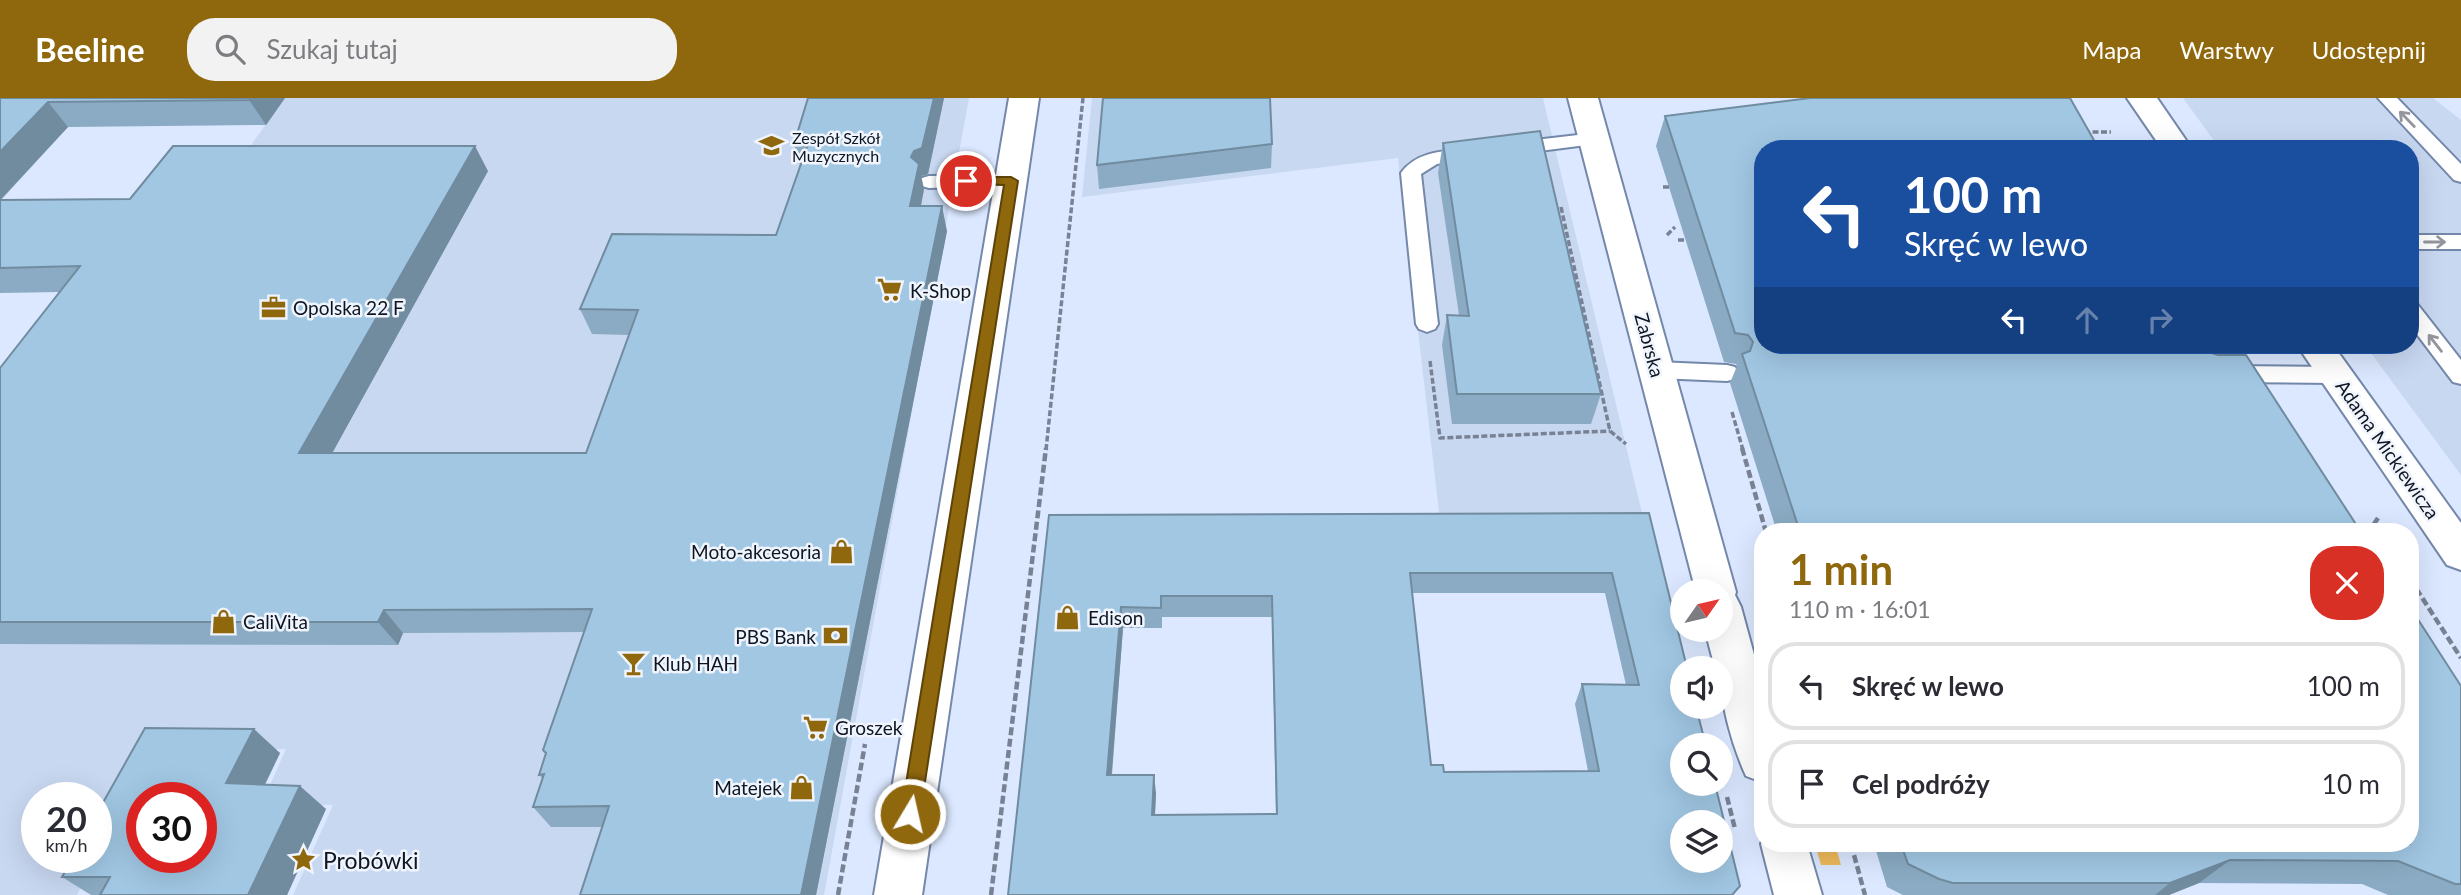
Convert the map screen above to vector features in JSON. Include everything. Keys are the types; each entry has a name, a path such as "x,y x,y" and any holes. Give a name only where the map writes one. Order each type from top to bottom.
{"street":[{"path":"898,895 1024,98"},
{"name":"Zabrska","path":"1583,98 1713,579"},
{"path":"2141,98 2171,140"},
{"name":"Adama Mickiewicza","path":"2320,354 2457,544"},
{"path":"1729,642 1754,732"},
{"path":"1786,852 1798,895"}],"lane":[{"path":"2387,98 2461,176"},
{"path":"1427,324 1411,173 1416,165 1430,160 1595,139"},
{"path":"929,182 1011,181"},
{"path":"2419,242 2461,242"},
{"path":"2419,322 2461,376"},
{"path":"1657,370 1723,373"},
{"path":"2207,374 2335,375"}],"path":[{"path":"991,895 1052,399 1083,98"},
{"path":"2076,133 2111,132"},
{"path":"1663,187 1669,187"},
{"path":"1678,240 1686,240"},
{"path":"1428,349 1440,438 1610,431"},
{"path":"1723,373 1763,523"},
{"path":"2419,593 2461,658"},
{"path":"1853,852 1865,895"}],"shaded area":[{"path":"285,98 969,98 824,895 293,895 333,805 262,803 286,749 157,750 136,782 126,782 126,802 112,828 112,782 21,782 21,873 89,873 77,895 0,895 0,490"},
{"path":"1092,98 1543,98 1646,530 1441,529 1398,158 1082,197"},
{"path":"2183,98 2433,98 2461,120 2461,475 2372,354 2419,354 2419,140 2213,140"},
{"path":"1817,852 1837,852 1841,865 1821,865"}],"building":[{"path":"0,98 251,98 48,102 0,152"},
{"path":"808,98 934,98 922,148 914,151 911,157 919,164 910,206 942,206 801,895 580,895 609,806 533,807 544,774 539,775 546,753 543,750 592,609 384,610 378,622 0,622 0,368 80,266 0,268 0,200 130,199 173,146 475,146 299,453 586,453 638,310 580,309 612,234 776,235 808,144 794,144"},
{"path":"1103,98 1270,98 1272,144 1097,165"},
{"path":"1810,98 2070,98 2094,140 1754,140 1754,354 2246,355 2355,523 1797,523 1742,354 1750,351 1753,342 1748,335 1735,333 1665,116"},
{"path":"1540,131 1601,394 1457,394 1447,315 1469,316 1443,143"},
{"path":"1649,513 1670,599 1670,642 1681,642 1684,656 1670,656 1670,719 1699,719 1703,733 1670,733 1670,796 1718,796 1721,810 1670,810 1670,873 1733,873 1733,857 1740,886 1732,895 1008,895 1049,515","holes":["1410,573 1612,573 1639,685 1582,684 1599,771 1444,772 1443,765 1431,765","1161,596 1272,596 1277,814 1152,815 1154,775 1107,775 1121,607 1161,608"]},
{"path":"2419,621 2461,686 2461,884 2398,861 2230,860 2170,883 1953,883 1908,864 1904,852 2419,852"},
{"path":"145,728 254,729 226,783 300,786 248,895 100,895 110,877 62,877 64,873 112,873 112,787"}],"place":[{"name":"Zespół Szkół Muzycznych","path":"772,146"},
{"name":"K-Shop","path":"890,290"},
{"name":"Opolska 22 F","path":"273,307"},
{"name":"Moto-akcesoria","path":"841,551"},
{"name":"Edison","path":"1068,617"},
{"name":"CaliVita","path":"223,621"},
{"name":"PBS Bank","path":"836,636"},
{"name":"Klub HAH","path":"633,663"},
{"name":"Groszek","path":"815,727"},
{"name":"Matejek","path":"802,787"},
{"name":"Probówki","path":"303,860"}],"route":[{"path":"910,814 1011,181 966,181"}]}
